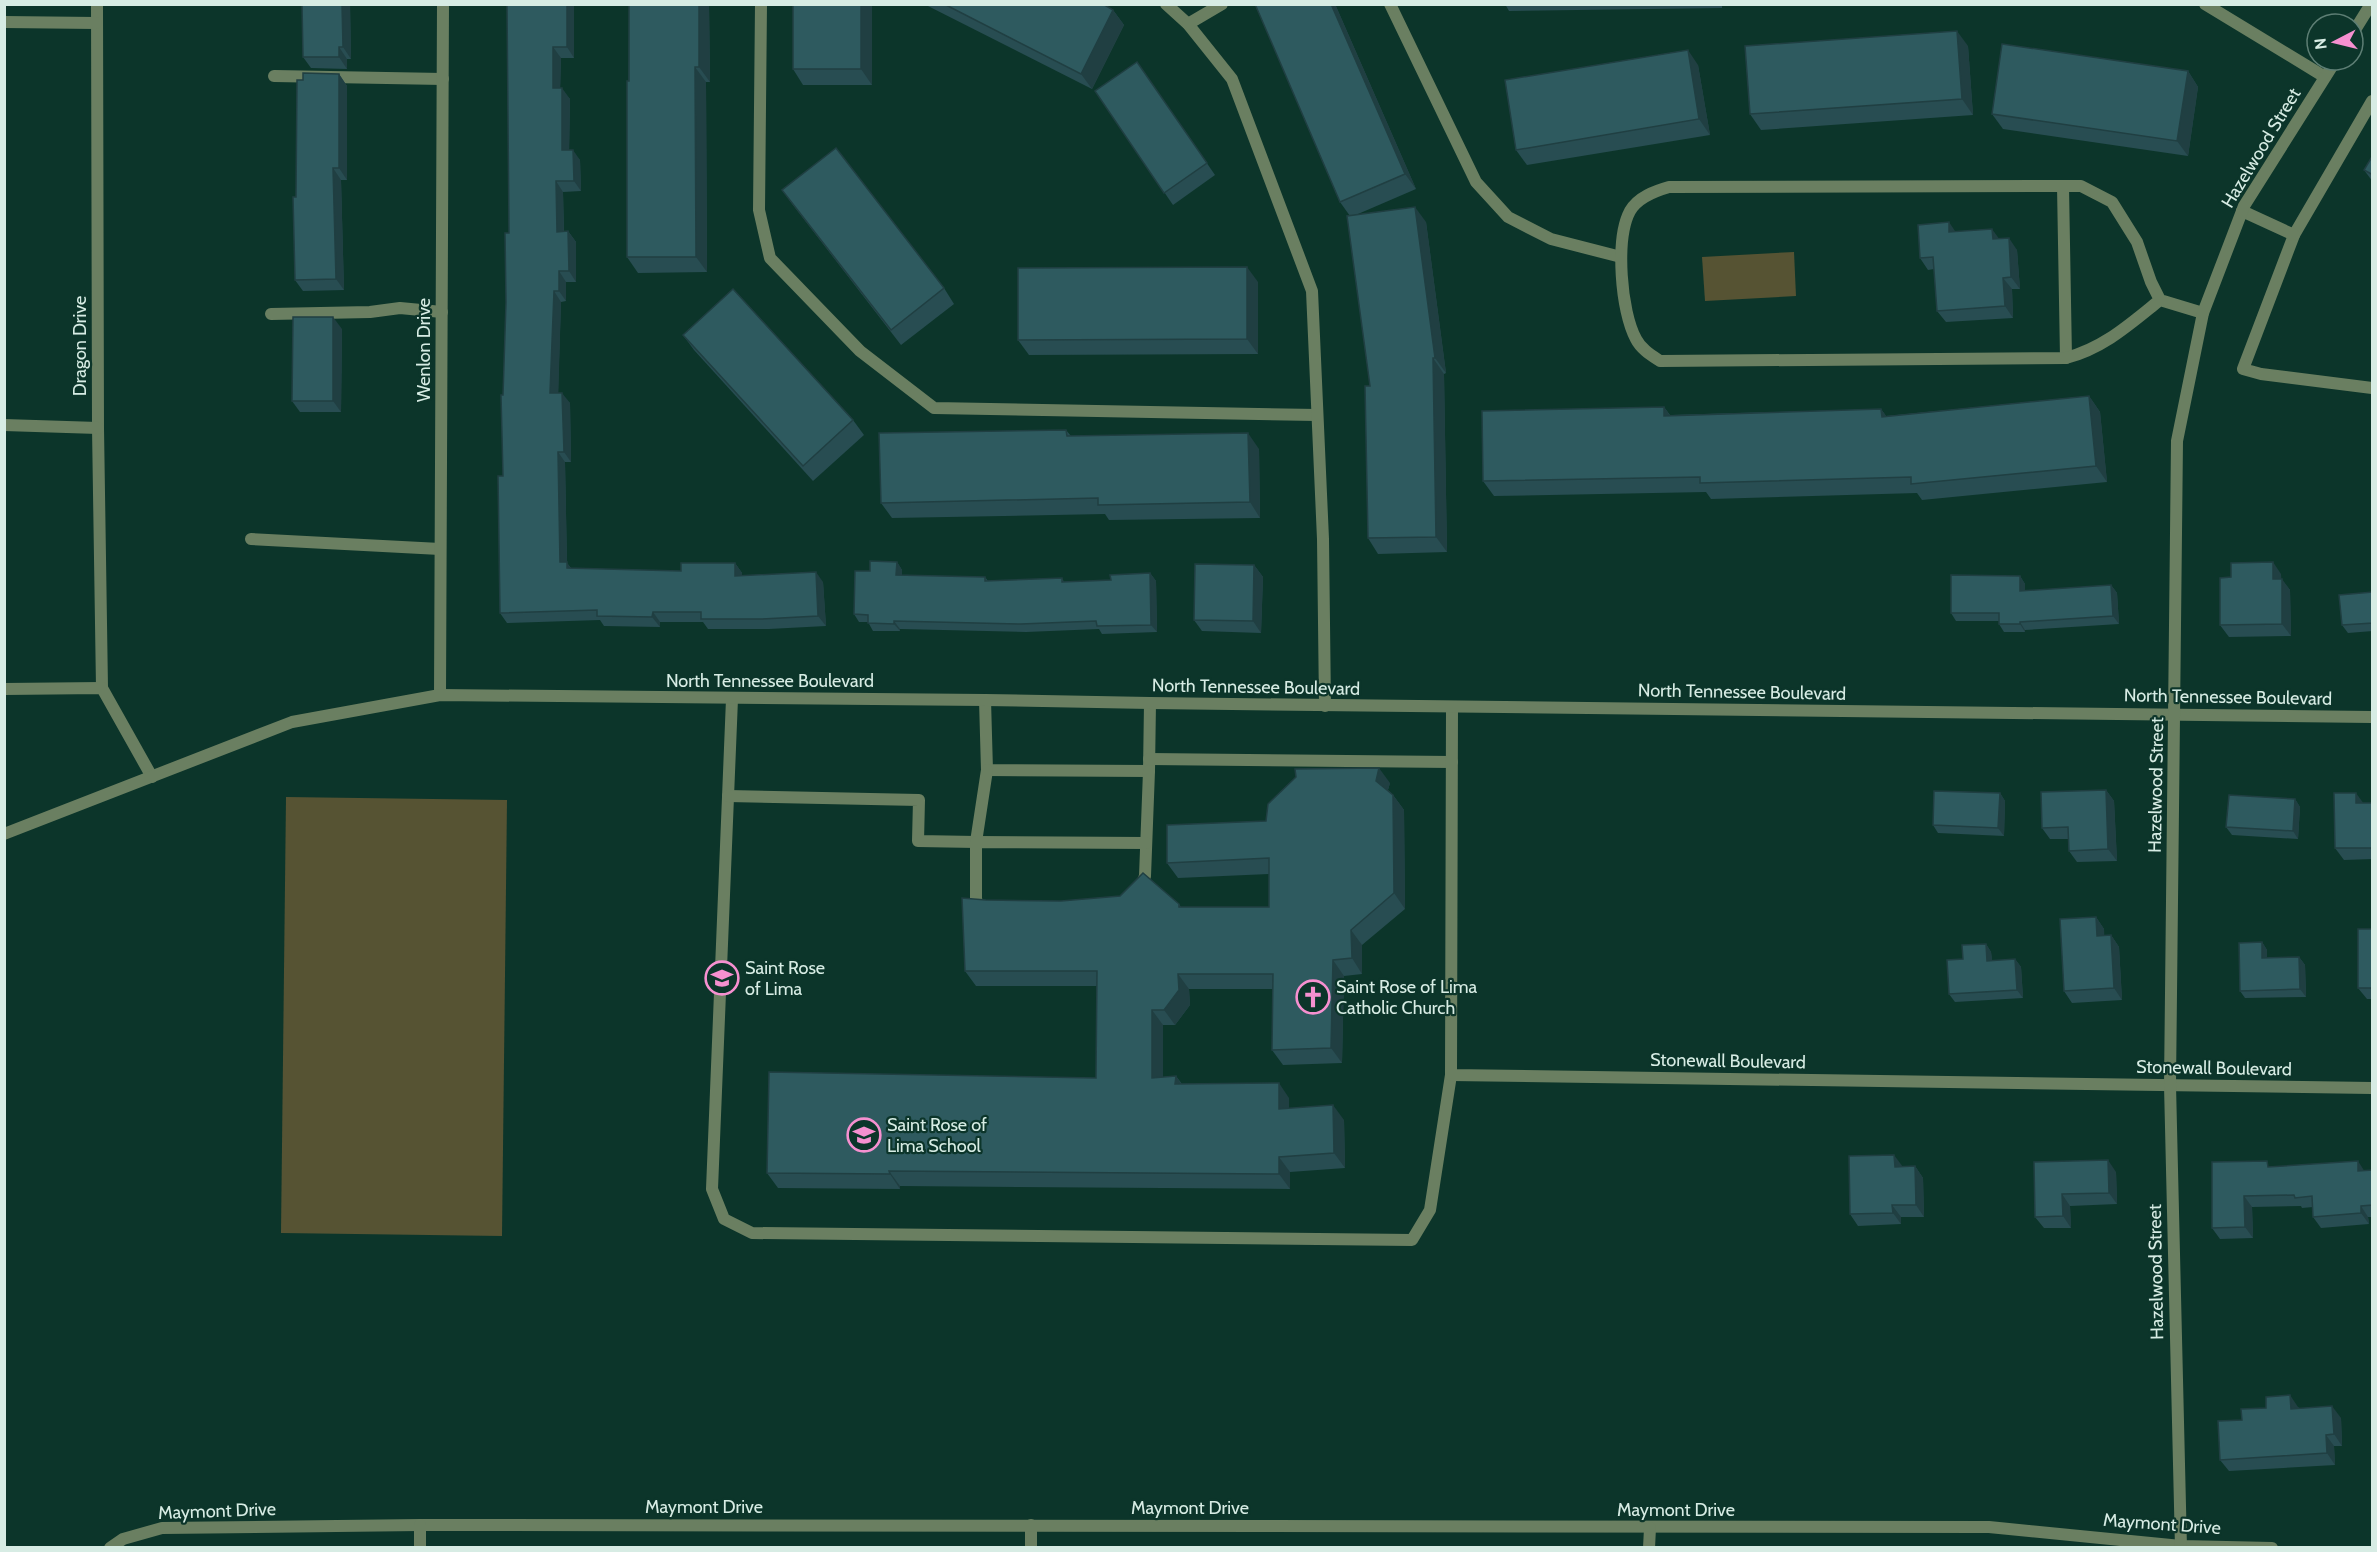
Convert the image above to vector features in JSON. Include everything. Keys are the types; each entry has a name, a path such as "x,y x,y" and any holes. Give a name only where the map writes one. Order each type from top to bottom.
{"street":[{"name":"Dragon Drive","path":"97,4 98,428 102,687"},
{"name":"Wenlon Drive","path":"440,695 443,4"},
{"path":"760,4 759,210 770,258 860,351 934,408 1317,416"},
{"path":"1166,4 1188,24 1232,79 1312,291 1323,539 1325,705"},
{"path":"1188,24 1222,4"},
{"path":"1390,4 1476,182 1508,217 1551,239 1621,257"},
{"path":"2205,4 2325,77"},
{"path":"4,22 96,23"},
{"name":"Hazelwood Street","path":"2181,1547 2170,1085 2177,441 2203,313 2242,211 2328,72"},
{"path":"274,76 443,79"},
{"path":"2373,102 2294,235 2243,369 2261,374 2373,388"},
{"path":"2063,186 2066,358"},
{"path":"2160,300 2118,334 2087,353 2066,358 1660,361 1648,354 1636,340 1626,312 1621,257 1623,233 1631,210 1649,193 1669,188 2081,186 2112,202 2137,242 2160,300 2203,313"},
{"path":"2242,211 2294,235"},
{"path":"271,314 370,312 400,308 442,312"},
{"path":"4,425 98,428"},
{"path":"251,540 441,549"},
{"path":"4,689 102,687 152,777"},
{"name":"North Tennessee Boulevard","path":"4,834 292,722 440,695 2373,717"},
{"path":"732,699 712,1189 724,1219 752,1233 1412,1240 1430,1210 1451,1076 1452,707"},
{"path":"985,700 987,770 976,843 976,900 980,906 997,907"},
{"path":"1130,901 1138,894 1145,876 1150,704"},
{"path":"987,770 1149,765 1452,762"},
{"path":"728,796 918,800 918,841 1146,843"},
{"name":"Stonewall Boulevard","path":"1451,1076 2373,1088"},
{"path":"420,1525 420,1548"},
{"name":"Maymont Drive","path":"110,1548 123,1539 162,1528 420,1525 1031,1525 1989,1527 2181,1547 2272,1548"},
{"path":"1031,1525 1031,1548"},
{"path":"1649,1548 1650,1528"}],"shaded area":[{"path":"1794,252 1796,296 1705,301 1702,257"},
{"path":"286,797 507,800 502,1236 281,1233"}],"building":[{"path":"302,4 342,4 343,47 339,47 339,57 303,57"},
{"path":"507,4 567,4 567,47 553,47 553,88 562,88 562,150 573,150 574,181 556,181 557,232 568,231 569,271 559,271 559,291 554,291 550,393 562,393 564,452 558,452 560,562 567,562 567,568 681,571 681,563 735,563 735,576 816,572 818,616 701,619 701,612 653,612 652,617 597,616 597,610 500,613 498,476 503,476 501,395 503,395 506,302 505,233 509,233"},
{"path":"629,4 699,4 699,67 695,67 696,257 627,257"},
{"path":"793,4 861,4 861,69 793,69"},
{"path":"944,4 1103,4 1113,10 1081,74"},
{"path":"1255,4 1331,4 1405,174 1340,202"},
{"path":"1957,31 1962,99 1750,114 1745,46"},
{"path":"2002,44 2188,71 2177,141 1992,114"},
{"path":"1688,50 1699,119 1516,150 1505,80"},
{"path":"1137,62 1207,163 1164,193 1095,91"},
{"path":"303,73 339,74 339,168 333,168 336,279 295,280 293,197 296,197 297,80 303,80"},
{"path":"836,148 944,288 891,330 782,190"},
{"path":"2373,155 2373,175 2364,170"},
{"path":"1415,207 1435,358 1433,358 1436,537 1368,538 1365,386 1370,386 1347,216"},
{"path":"1949,222 1949,232 1992,229 1993,239 2009,238 2011,277 2003,278 2005,306 1937,311 1933,257 1920,258 1918,225"},
{"path":"1247,267 1247,339 1018,340 1018,268"},
{"path":"733,289 853,420 803,466 683,335"},
{"path":"293,317 333,317 333,401 292,401"},
{"path":"2089,396 2096,466 1911,484 1911,477 1700,483 1700,477 1483,481 1482,411 1664,407 1664,416 1881,409 1882,417"},
{"path":"1066,430 1067,436 1248,433 1250,502 1098,505 1098,498 881,503 879,433"},
{"path":"870,561 897,562 896,575 985,577 985,581 1062,578 1062,582 1111,580 1110,575 1150,573 1151,625 1097,626 1096,621 1021,624 894,621 894,624 868,623 868,615 854,614 855,571 870,571"},
{"path":"2273,562 2273,579 2282,579 2282,624 2220,625 2220,578 2231,577 2231,563"},
{"path":"1195,564 1254,565 1253,621 1194,620"},
{"path":"1951,575 2020,576 2020,591 2111,585 2113,616 1999,624 1999,613 1951,613"},
{"path":"2373,592 2373,623 2342,625 2339,595"},
{"name":"Saint Rose of Lima Catholic Church","path":"1379,768 1376,781 1393,795 1394,893 1351,930 1352,958 1333,960 1331,1048 1272,1050 1273,974 1178,974 1179,990 1164,1010 1152,1010 1152,1078 1176,1076 1175,1084 1279,1083 1279,1109 1333,1105 1334,1153 1279,1157 1279,1174 889,1171 890,1174 767,1173 769,1072 1096,1078 1097,971 965,971 962,898 1061,901 1120,896 1143,873 1179,904 1179,907 1269,907 1269,858 1167,863 1167,825 1266,821 1268,804 1296,777 1295,769"},
{"path":"2106,790 2108,849 2069,851 2068,827 2042,828 2041,792"},
{"path":"1934,791 2000,793 1998,828 1933,825"},
{"path":"2334,793 2356,793 2356,803 2373,803 2373,848 2335,848"},
{"path":"2229,795 2295,799 2293,831 2226,827"},
{"path":"2096,917 2097,936 2111,935 2114,988 2064,991 2060,919"},
{"path":"2358,929 2373,929 2373,988 2358,988"},
{"path":"2262,942 2262,958 2299,957 2300,989 2240,991 2239,943"},
{"path":"1986,944 1987,961 2015,959 2017,990 1949,994 1947,960 1963,959 1962,945"},
{"path":"1894,1155 1895,1167 1915,1166 1916,1205 1892,1205 1893,1213 1850,1214 1849,1156"},
{"path":"2108,1160 2109,1193 2062,1194 2063,1216 2035,1217 2034,1162"},
{"path":"2267,1161 2268,1167 2358,1161 2358,1171 2373,1170 2373,1205 2361,1206 2361,1213 2313,1217 2312,1196 2295,1198 2294,1195 2244,1196 2245,1227 2212,1228 2212,1162"},
{"path":"2290,1395 2291,1409 2332,1406 2334,1434 2326,1435 2327,1453 2220,1460 2218,1421 2242,1420 2241,1409 2266,1408 2266,1397"}],"place":[{"name":"Saint Rose of Lima","path":"722,978"},
{"name":"Saint Rose of Lima Catholic Church","path":"1313,997"},
{"name":"Saint Rose of Lima School","path":"864,1135"}]}
